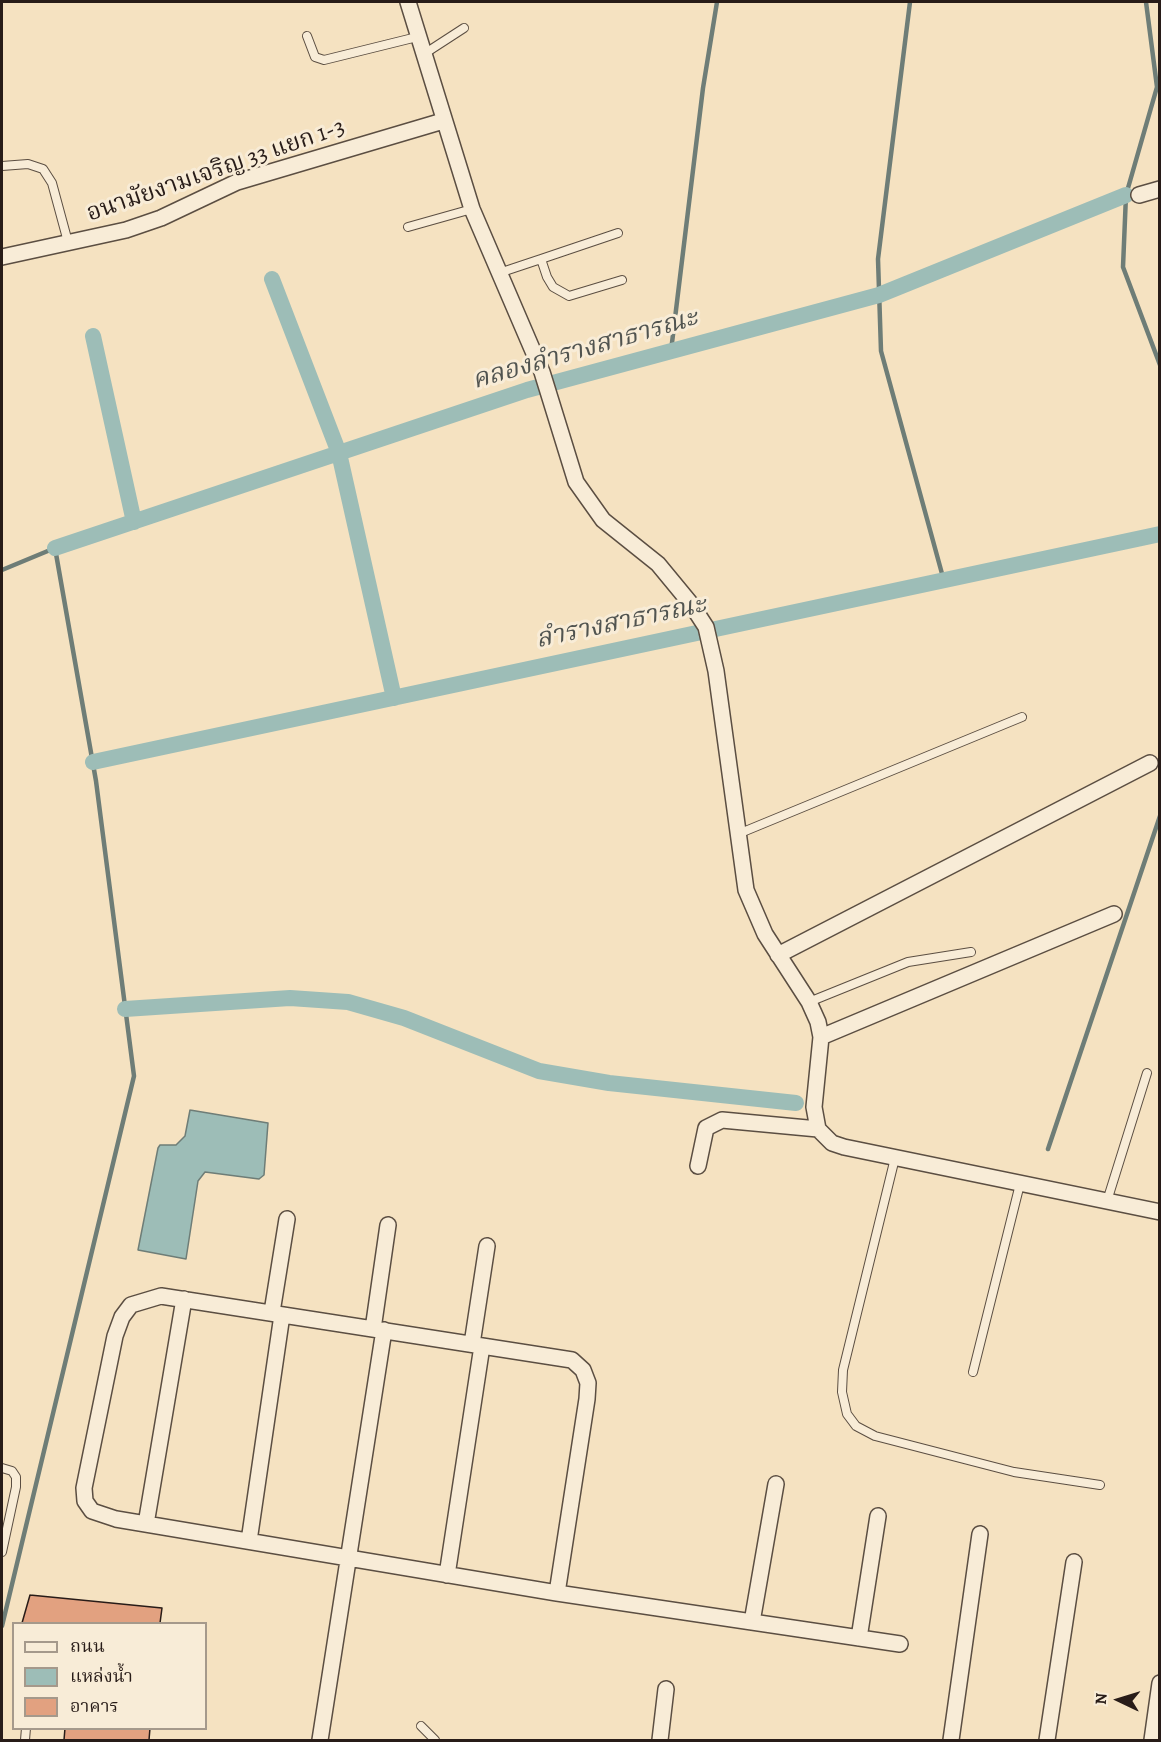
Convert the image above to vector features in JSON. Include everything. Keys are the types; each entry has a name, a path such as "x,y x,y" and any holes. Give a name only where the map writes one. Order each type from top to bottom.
{"street":[{"path":"408,2 471,209 542,372 550,404 576,482 603,520 658,564 691,604 706,627 711,644 736,835 746,890 754,915 809,1002 822,1037 814,1107 818,1129 832,1143 1160,1212"},
{"name":"อนามัยงามเจริญ 33 แยก 1-3","path":"2,257 126,230 161,218 237,182 443,121"},
{"path":"1139,195 1160,189"},
{"path":"778,955 1150,763"},
{"path":"822,1037 1114,914"},
{"path":"698,1166 706,1128 712,1123 723,1120 818,1129"},
{"path":"249,1541 287,1219"},
{"path":"320,1740 350,1558 378,1330 388,1225"},
{"path":"447,1575 477,1345 487,1246"},
{"path":"557,1593 588,1383 583,1370 572,1360 161,1296 131,1305 122,1317 115,1336 84,1488 86,1501 92,1511 102,1516 557,1593 900,1644"},
{"path":"146,1524 184,1299"},
{"path":"752,1622 776,1485"},
{"path":"859,1638 878,1516"},
{"path":"951,1740 980,1534"},
{"path":"1047,1740 1074,1562"},
{"path":"1152,1740 1160,1683"},
{"path":"660,1740 666,1689"}],"lane":[{"path":"423,55 464,28"},
{"path":"307,36 315,57 324,60 417,37"},
{"path":"2,166 28,164 42,169 52,183 68,242"},
{"path":"408,226 471,209"},
{"path":"499,273 618,233"},
{"path":"541,259 553,287 569,296 622,280"},
{"path":"736,835 1022,717"},
{"path":"809,1002 908,962 971,952"},
{"path":"1107,1201 1147,1073"},
{"path":"895,1158 843,1370 842,1392 847,1414 856,1426 876,1436 1014,1472 1100,1485"},
{"path":"973,1372 1020,1184"},
{"path":"2,1468 12,1471 16,1477 16,1487 2,1552"},
{"path":"421,1726 435,1740"}],"water":[{"path":"190,1110 268,1123 264,1175 259,1179 205,1172 198,1181 186,1259 138,1250 158,1148 160,1145 176,1145 185,1136"}],"building":[{"path":"30,1595 162,1608 160,1622 22,1622"},
{"path":"65,1730 150,1730 149,1740 64,1740"}],"waterway":[{"path":"671,351 703,88 717,2"},
{"name":"คลองลำรางสาธารณะ","path":"910,2 878,259 881,351 944,581"},
{"path":"1146,2 1157,87 1126,195 1123,267 1160,365"},
{"name":"คลองลำรางสาธารณะ","path":"55,548 527,390 879,295 1126,195"},
{"path":"272,279 339,453 394,698"},
{"path":"93,336 134,522"},
{"name":"ลำรางสาธารณะ","path":"93,762 1160,534"},
{"path":"2,570 55,548 96,781 134,1076 2,1626"},
{"path":"1048,1149 1160,816"},
{"path":"125,1009 290,998 348,1002 404,1018 539,1071 609,1083 796,1103"}]}
